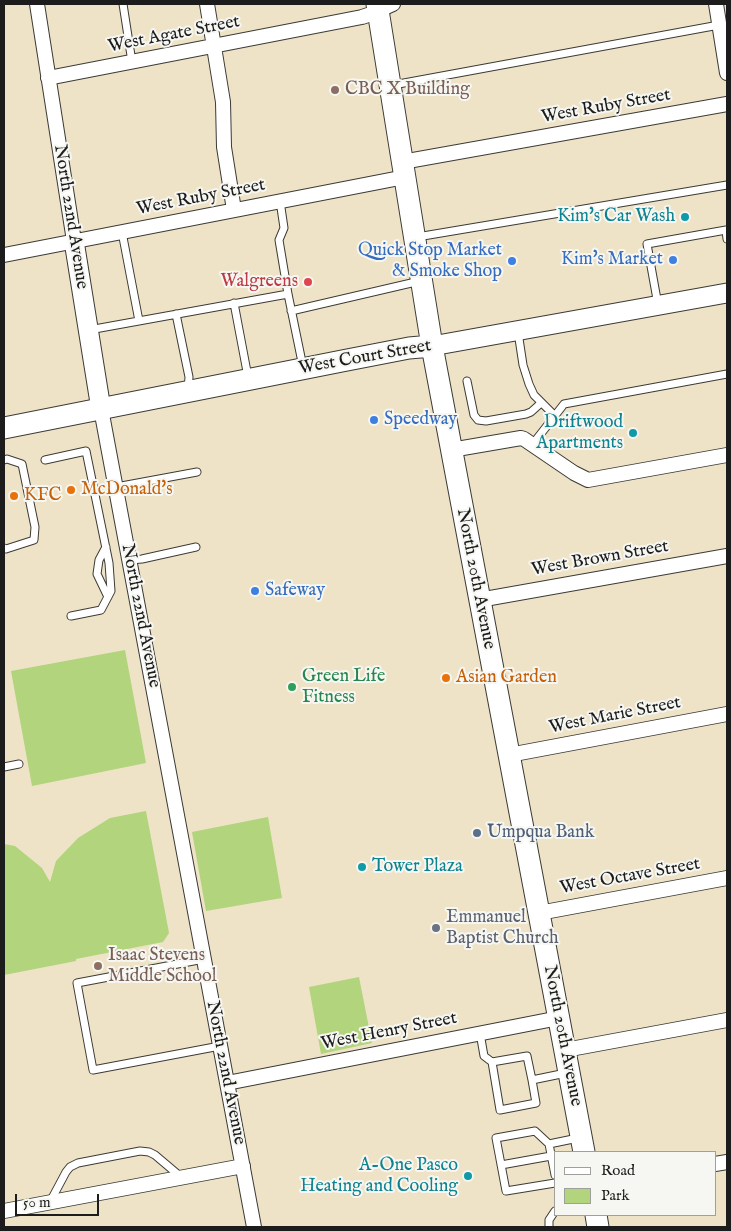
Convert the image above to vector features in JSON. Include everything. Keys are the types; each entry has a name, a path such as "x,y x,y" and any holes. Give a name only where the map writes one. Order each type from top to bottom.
{"main road":[{"name":"North 20th Avenue","path":"383,6 390,86 432,346 583,1145"},
{"name":"North 22nd Avenue","path":"74,241 101,409"},
{"name":"West Court Street","path":"4,428 409,348 432,346 727,293"}],"street":[{"name":"North 22nd Avenue","path":"36,4 74,241"},
{"path":"207,4 223,102 224,147 234,210"},
{"path":"716,4 727,73"},
{"name":"West Agate Street","path":"48,78 362,17 383,6"},
{"name":"West Ruby Street","path":"4,255 280,201 404,170 727,104"},
{"name":"North 22nd Avenue","path":"101,409 254,1227"},
{"path":"451,450 520,438 588,480 727,455"},
{"name":"West Brown Street","path":"479,600 727,556"},
{"name":"West Marie Street","path":"509,755 727,714"},
{"name":"West Octave Street","path":"539,913 727,878"},
{"name":"West Henry Street","path":"227,1083 559,1018"},
{"path":"565,1050 727,1020"},
{"path":"4,1211 243,1166"}],"lane":[{"path":"123,4 132,62"},
{"path":"390,86 720,25"},
{"path":"414,237 727,185"},
{"path":"280,201 284,228 279,240 291,311 304,369"},
{"path":"658,306 647,244 726,230 727,238"},
{"path":"122,232 139,321"},
{"path":"291,311 421,281"},
{"path":"89,330 288,294"},
{"path":"234,303 249,380"},
{"path":"176,314 189,377 188,392"},
{"path":"518,331 528,384 541,403 555,416"},
{"path":"532,444 564,404 727,374"},
{"path":"467,381 474,414 478,420 486,421 526,414 541,403"},
{"path":"44,460 86,451 109,563 111,590 101,610 70,616"},
{"path":"4,460 22,464 35,527 34,540 4,548"},
{"path":"116,487 197,472"},
{"path":"106,547 98,560 98,574 108,597"},
{"path":"130,560 196,547"},
{"path":"4,767 19,764"},
{"path":"204,959 77,983 78,993 93,1070 220,1046"},
{"path":"480,1033 484,1056 492,1062 500,1110 536,1103 527,1056 492,1062"},
{"path":"532,1080 569,1073"},
{"path":"554,1170 549,1144 535,1131 496,1138 506,1191 554,1183"},
{"path":"549,1144 583,1145"},
{"path":"50,1202 70,1167 78,1163 140,1151 155,1155 181,1177"},
{"path":"501,1164 551,1156"},
{"path":"549,1227 549,1220 554,1212"}],"green space":[{"path":"125,650 146,763 32,786 11,671"},
{"path":"146,811 169,933 163,942 4,975 4,844 15,846 42,868 50,882 56,861 78,838 110,818"},
{"path":"268,817 282,898 206,911 192,832"},
{"path":"359,977 372,1043 321,1054 309,987"}],"place":[{"name":"CBC X Building","path":"335,90"},
{"name":"Kim's Car Wash","path":"685,217"},
{"name":"Kim's Market","path":"673,260"},
{"name":"Quick Stop Market & Smoke Shop","path":"512,261"},
{"name":"Walgreens","path":"308,282"},
{"name":"Speedway","path":"374,420"},
{"name":"Driftwood Apartments","path":"633,433"},
{"name":"McDonald's","path":"71,490"},
{"name":"KFC","path":"14,496"},
{"name":"Safeway","path":"255,591"},
{"name":"Asian Garden","path":"446,678"},
{"name":"Green Life Fitness","path":"292,687"},
{"name":"Umpqua Bank","path":"477,833"},
{"name":"Tower Plaza","path":"362,867"},
{"name":"Emmanuel Baptist Church","path":"436,928"},
{"name":"Isaac Stevens Middle School","path":"98,966"},
{"name":"A-One Pasco Heating and Cooling","path":"468,1176"}]}
